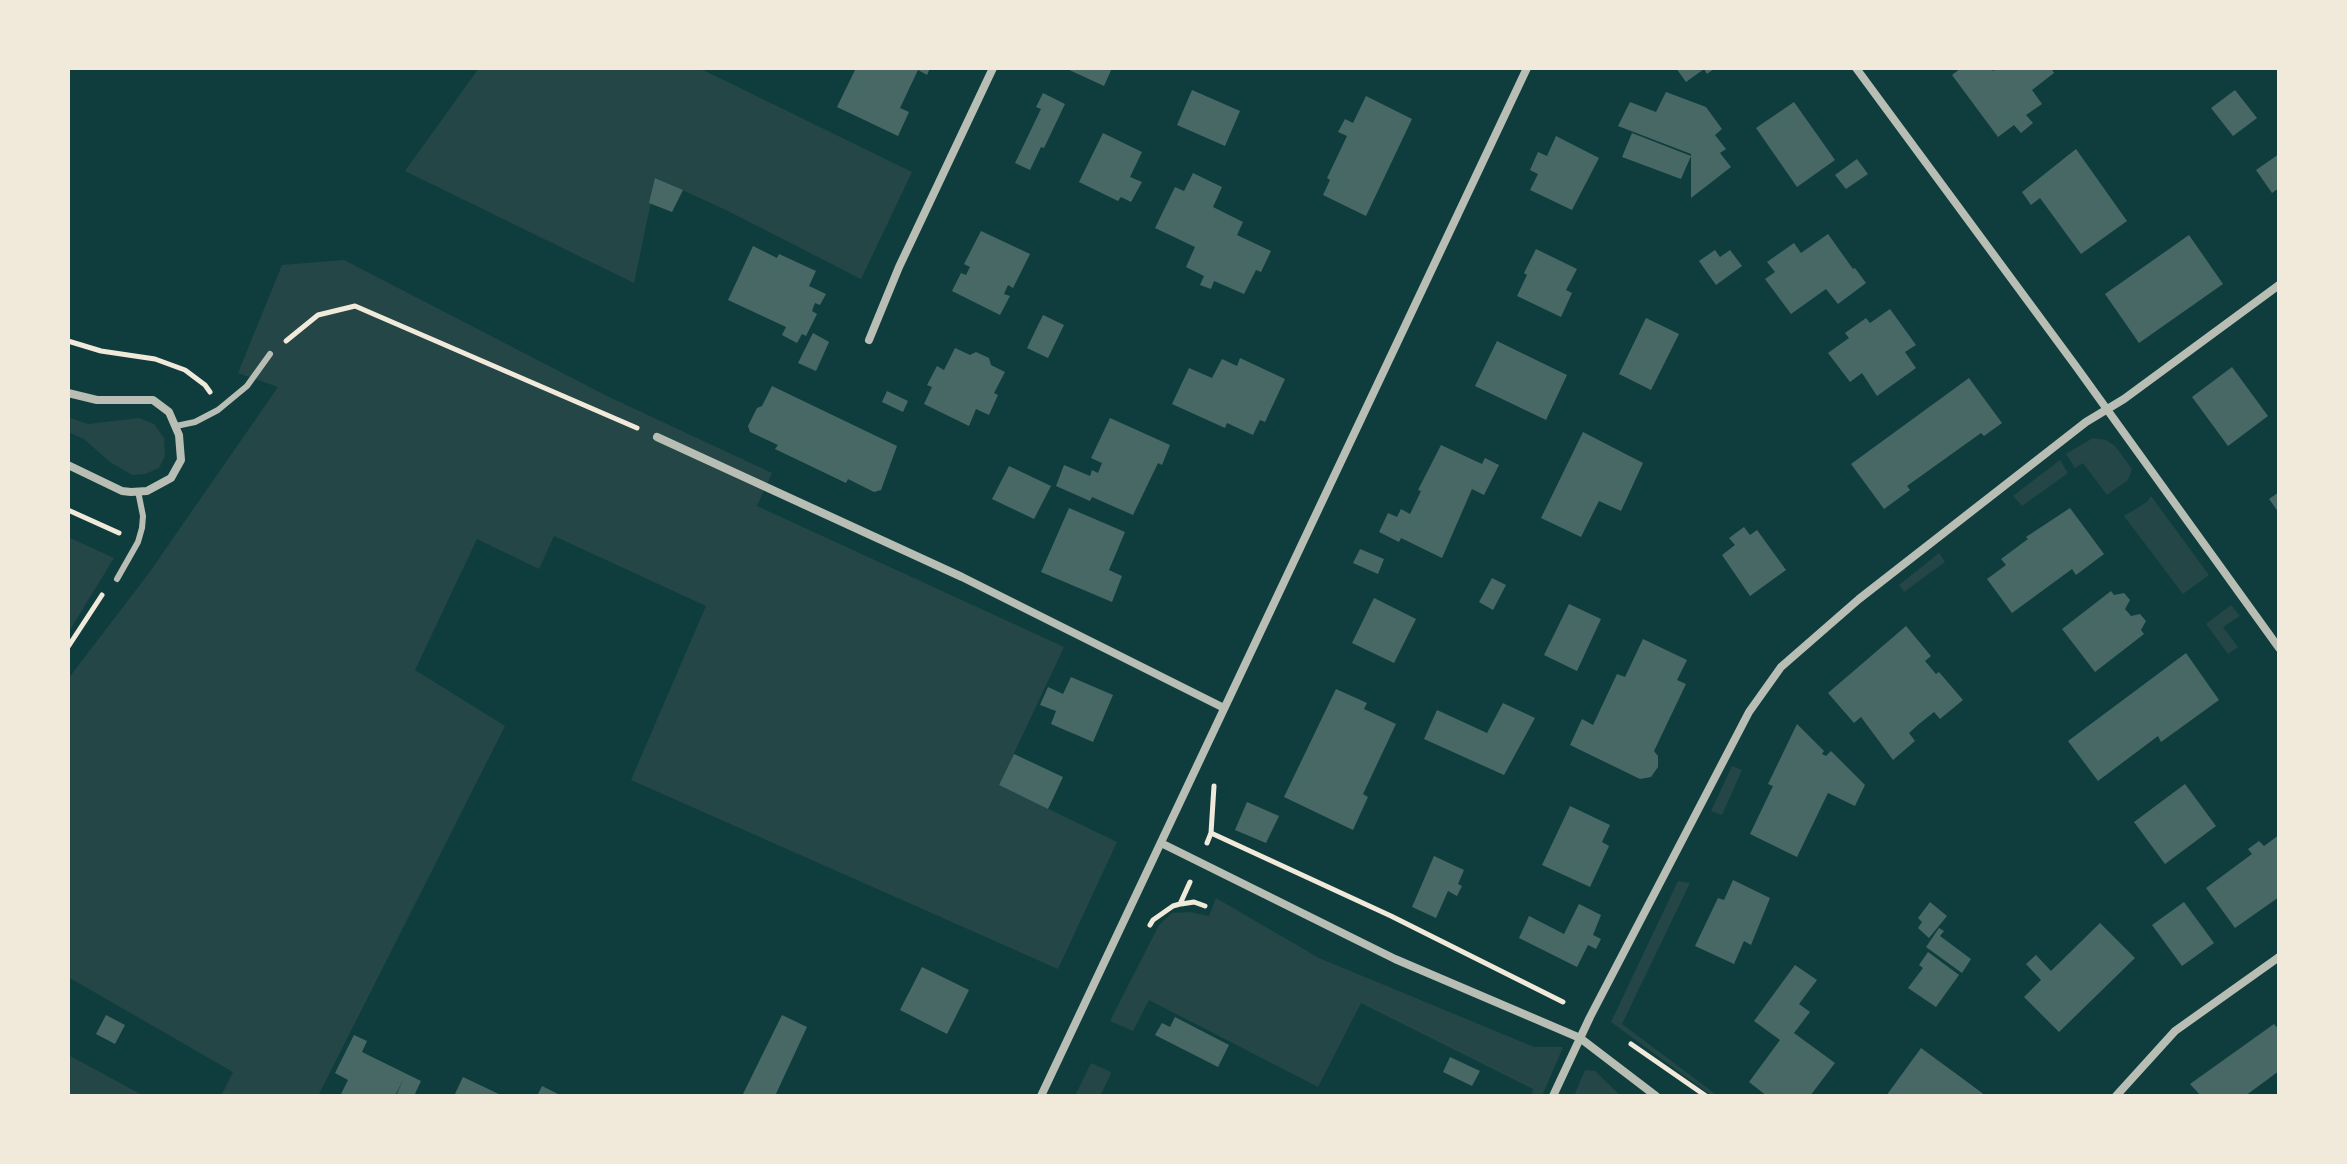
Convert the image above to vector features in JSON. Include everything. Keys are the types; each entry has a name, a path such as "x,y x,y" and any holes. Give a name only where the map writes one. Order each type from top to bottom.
{"street":[{"path":"869,340 899,267 993,68"},
{"path":"1041,1096 1527,68"},
{"path":"1856,68 2279,648"},
{"path":"1553,1096 1590,1017 1749,712 1781,667 1859,599 2086,422 2279,285"},
{"path":"68,393 97,400 153,400 169,412 176,426 181,460 171,478 147,491 122,491 68,465"},
{"path":"657,437 962,577 1224,708"},
{"path":"1161,843 1395,959 1580,1038 1656,1096"},
{"path":"2116,1096 2175,1031 2279,957"}],"lane":[{"path":"176,426 195,422 218,410 247,386 270,354"},
{"path":"117,579 138,542 143,516 138,491"}],"path":[{"path":"270,354 318,315 355,306 657,437"},
{"path":"68,341 101,351 155,359 185,370 205,385 218,410"},
{"path":"68,510 138,542"},
{"path":"68,647 98,599 117,579"},
{"path":"1211,833 1391,916 1590,1017"},
{"path":"1180,904 1194,902 1205,906"},
{"path":"1626,1041 1706,1096"}],"shaded area":[{"path":"479,68 699,68 912,172 861,279 656,178 634,283 405,171"},
{"path":"344,260 607,396 772,473 757,506 1064,647 999,785 1117,842 1058,969 631,780 706,606 554,536 539,569 477,539 415,670 505,726 318,1096 221,1096 233,1072 68,977 68,679 149,573 278,387 238,373 282,265"},
{"path":"68,417 88,424 139,418 154,424 164,438 165,456 159,468 132,475 110,462 84,439 68,432"},
{"path":"2093,438 2106,440 2115,446 2132,469 2128,480 2107,495 2083,463 2075,468 2066,454"},
{"path":"2060,460 2068,473 2022,506 2013,496"},
{"path":"2151,496 2209,575 2183,594 2124,516 2147,502"},
{"path":"68,537 114,558 68,633"},
{"path":"1939,553 1945,562 1904,592 1899,585"},
{"path":"2231,605 2240,616 2223,627 2238,647 2228,654 2206,624"},
{"path":"1732,766 1742,770 1722,815 1711,811"},
{"path":"1678,881 1690,883 1622,1024 1718,1096 1712,1096 1611,1022"},
{"path":"1216,898 1319,958 1534,1047 1563,1047 1542,1096 1532,1094 1533,1089 1361,1003 1318,1087 1149,1000 1133,1031 1110,1021 1159,925 1172,913 1190,912 1209,916"},
{"path":"68,1055 85,1064 144,1096 68,1096"},
{"path":"1091,1063 1111,1072 1110,1076 1100,1096 1075,1096"},
{"path":"1585,1070 1595,1071 1621,1096 1574,1096"}],"building":[{"path":"856,68 930,68 927,75 918,70 900,108 909,112 898,136 837,107"},
{"path":"1065,68 1112,68 1104,86"},
{"path":"1676,68 1715,68 1707,74 1704,69 1686,82"},
{"path":"1961,68 1991,68 1993,71 1996,68 2051,68 2054,73 2032,90 2042,104 2026,115 2033,123 2021,133 2014,125 1998,137 1952,75"},
{"path":"1192,90 1240,111 1225,146 1177,125"},
{"path":"2235,90 2257,118 2233,136 2211,108"},
{"path":"1666,92 1706,107 1722,129 1715,135 1726,149 1720,153 1731,167 1691,198 1691,154 1618,126 1630,102 1656,112"},
{"path":"1043,93 1065,104 1030,170 1015,163 1041,109 1036,107"},
{"path":"1366,96 1412,119 1366,216 1323,195 1330,180 1327,178 1347,136 1338,132 1345,119 1353,123"},
{"path":"1794,102 1835,160 1797,187 1756,128"},
{"path":"1103,133 1142,152 1130,177 1142,182 1131,202 1121,197 1118,201 1079,182"},
{"path":"1632,133 1691,156 1681,179 1622,157"},
{"path":"1556,136 1599,158 1572,210 1530,190 1538,174 1530,170 1538,152 1547,156"},
{"path":"2076,149 2127,221 2081,254 2040,198 2031,205 2022,192"},
{"path":"2279,154 2279,188 2272,193 2256,170"},
{"path":"1857,159 1868,174 1846,189 1835,175"},
{"path":"1193,173 1222,187 1213,207 1243,222 1237,235 1271,251 1261,272 1256,270 1244,294 1214,281 1211,289 1200,285 1204,276 1186,267 1195,247 1155,228 1175,187 1184,191"},
{"path":"655,178 683,190 672,212 649,203"},
{"path":"981,231 1030,254 1013,288 1008,285 1004,294 1010,296 1000,315 952,291 961,273 966,275 970,267 964,264"},
{"path":"1828,234 1866,283 1838,304 1826,289 1791,314 1765,279 1775,272 1767,262 1794,243 1801,253"},
{"path":"2189,235 2223,284 2139,343 2105,294"},
{"path":"753,246 816,271 809,286 826,294 820,305 815,303 812,311 817,314 806,336 802,334 797,343 782,335 786,327 728,300"},
{"path":"1536,249 1577,269 1566,290 1572,293 1561,317 1517,296"},
{"path":"1715,250 1720,257 1730,250 1742,266 1716,285 1699,261"},
{"path":"1890,309 1916,345 1905,352 1916,368 1877,396 1862,373 1850,382 1828,353 1849,338 1845,333 1866,318 1870,323"},
{"path":"1043,315 1064,325 1048,358 1027,348"},
{"path":"1646,318 1679,334 1651,390 1619,374"},
{"path":"813,333 829,342 816,371 798,363"},
{"path":"1497,341 1567,375 1546,420 1475,386"},
{"path":"955,348 970,355 976,352 989,358 991,365 1005,372 994,393 998,395 989,415 976,409 969,426 924,404 932,387 927,385 937,366 944,370"},
{"path":"1240,358 1285,379 1265,422 1260,420 1253,435 1227,423 1225,428 1172,404 1189,368 1212,378 1222,359 1237,366"},
{"path":"2232,367 2268,416 2228,446 2192,397"},
{"path":"1969,378 2002,423 1984,436 1981,433 1907,486 1910,490 1884,509 1851,464"},
{"path":"772,386 897,446 881,490 874,492 848,479 846,483 775,449 778,445 750,432 748,426"},
{"path":"887,391 908,401 903,412 882,402"},
{"path":"1110,418 1170,445 1133,515 1056,486 1064,465 1090,476 1092,470 1098,473 1102,463 1091,458"},
{"path":"1583,432 1643,463 1621,511 1599,501 1581,537 1541,518"},
{"path":"1441,445 1482,464 1485,458 1499,465 1484,495 1472,489 1442,558 1401,538 1399,542 1379,532 1388,513 1397,517 1401,509 1410,514 1421,491 1418,490"},
{"path":"1009,466 1051,486 1034,519 992,499"},
{"path":"2279,492 2279,513 2269,499"},
{"path":"1069,508 1125,532 1109,570 1122,576 1112,602 1041,572"},
{"path":"2070,508 2104,554 2076,575 2072,569 2012,613 1987,579 2006,565 2001,559 2028,539 2026,537"},
{"path":"1744,527 1750,535 1757,530 1786,570 1750,596 1722,555 1735,545 1729,538"},
{"path":"1360,549 1384,559 1378,574 1353,563"},
{"path":"1492,578 1506,585 1493,610 1479,602"},
{"path":"2111,591 2114,595 2124,593 2130,600 2125,609 2131,616 2140,614 2146,621 2141,630 2144,634 2095,672 2062,629"},
{"path":"1374,598 1416,619 1394,663 1352,643"},
{"path":"1569,604 1601,619 1577,671 1544,655"},
{"path":"1906,626 1931,656 1925,661 1963,700 1940,719 1934,712 1919,724 1909,733 1915,741 1893,760 1861,717 1854,723 1828,693"},
{"path":"1643,639 1687,660 1677,680 1686,684 1654,751 1658,756 1658,767 1651,777 1640,779 1570,745 1582,719 1593,725 1617,674 1625,677"},
{"path":"2186,653 2219,700 2161,742 2158,736 2098,781 2068,741"},
{"path":"1071,677 1113,695 1093,742 1051,724 1056,711 1040,705 1048,687 1063,694"},
{"path":"1336,689 1367,703 1364,709 1396,724 1363,794 1368,797 1353,830 1284,797"},
{"path":"1503,703 1535,718 1504,775 1424,739 1437,710 1487,733"},
{"path":"1797,724 1824,751 1822,754 1826,756 1831,751 1865,785 1855,806 1828,793 1797,857 1750,834 1773,786 1768,784"},
{"path":"1014,754 1063,777 1048,809 999,785"},
{"path":"2185,784 2216,826 2165,864 2134,822"},
{"path":"1247,802 1279,816 1266,843 1235,830"},
{"path":"1570,806 1610,825 1602,842 1609,846 1590,887 1542,865"},
{"path":"2279,835 2279,897 2235,928 2206,888 2252,854 2248,849 2259,841 2264,846"},
{"path":"1434,856 1464,870 1457,896 1448,891 1436,918 1412,907"},
{"path":"1733,880 1770,898 1751,945 1744,941 1734,964 1695,946 1718,898 1724,900"},
{"path":"1930,902 1947,916 1929,938 1918,928 1922,922 1918,918"},
{"path":"2184,902 2214,943 2182,966 2152,925"},
{"path":"1579,904 1601,915 1593,935 1601,939 1596,949 1588,945 1577,967 1519,938 1529,916 1564,934"},
{"path":"2100,923 2135,958 2059,1032 2024,997 2041,980 2026,964 2036,955 2051,971"},
{"path":"1939,928 1944,931 1940,936 1971,959 1962,973 1926,947"},
{"path":"1928,952 1959,975 1936,1007 1908,988 1923,968 1919,965"},
{"path":"1795,965 1817,980 1799,1004 1810,1012 1794,1033 1835,1063 1810,1096 1767,1096 1749,1082 1780,1040 1754,1021"},
{"path":"922,967 969,990 947,1034 900,1010"},
{"path":"106,1015 125,1025 115,1044 96,1034"},
{"path":"782,1015 807,1027 775,1096 742,1096"},
{"path":"1175,1017 1229,1045 1218,1067 1155,1035 1162,1023 1170,1027"},
{"path":"2274,1024 2279,1030 2279,1071 2245,1096 2201,1096 2190,1084"},
{"path":"354,1035 367,1041 362,1052 421,1081 414,1096 396,1096 403,1080 395,1096 340,1096 348,1080 335,1073"},
{"path":"1921,1048 1970,1084 1986,1096 1886,1096"},
{"path":"1450,1057 1480,1071 1472,1086 1443,1072"},
{"path":"463,1077 503,1096 454,1096"},
{"path":"542,1086 562,1096 537,1096"}]}
